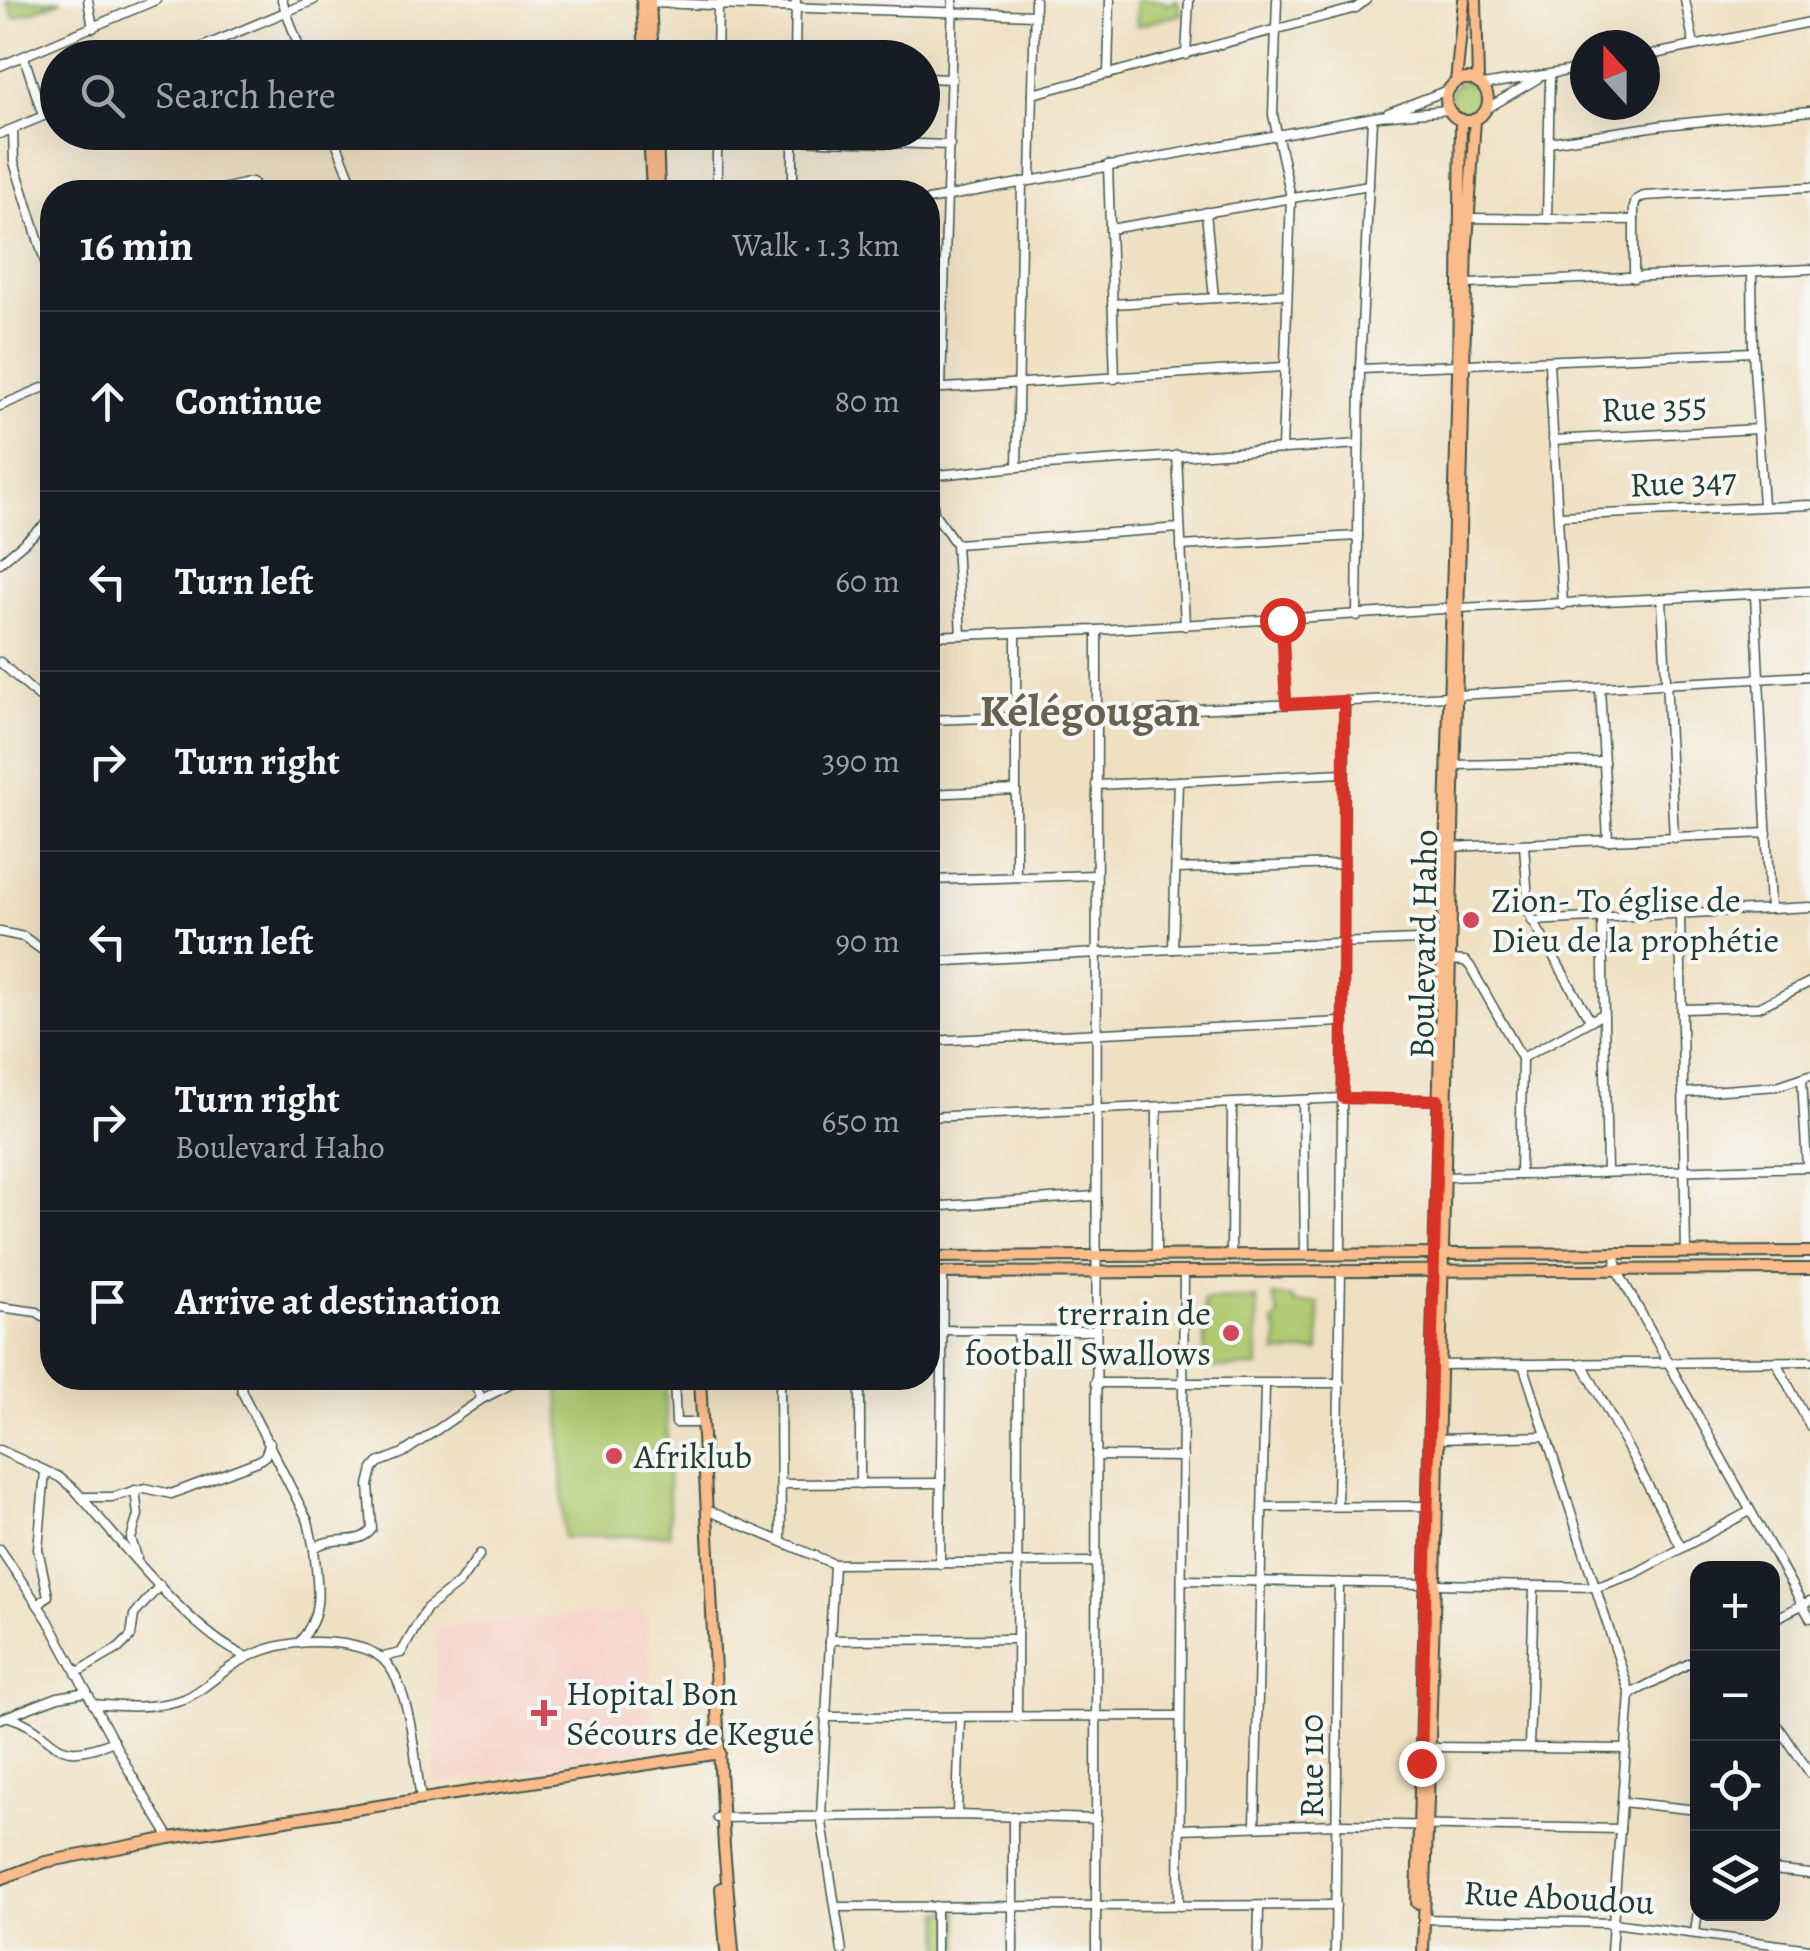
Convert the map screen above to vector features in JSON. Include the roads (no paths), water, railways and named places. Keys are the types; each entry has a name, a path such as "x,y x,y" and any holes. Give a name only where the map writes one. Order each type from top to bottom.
{"main road":[{"path":"645,40 648,1"},
{"path":"648,1 651,40"},
{"path":"1472,1 1480,83 1488,96 1486,108 1475,119 1461,120 1449,110 1446,98 1472,1"},
{"path":"1452,86 1467,78 1480,83"},
{"name":"Boulevard Haho","path":"1462,364 1475,119"},
{"name":"Boulevard Haho","path":"1419,1951 1440,1364 1438,1100 1450,847 1462,364 1461,120"},
{"path":"650,150 651,180"},
{"path":"658,150 659,180"},
{"name":"Boulevard Haho","path":"1438,1253 1445,1176 1450,960 1447,939"},
{"path":"940,1257 1810,1252"},
{"path":"940,1273 1810,1269"},
{"name":"Boulevard Haho","path":"1419,1951 1424,1918 1423,1828 1430,1747 1428,1506 1438,1271"},
{"path":"697,1390 717,1755"},
{"path":"698,1390 707,1510 726,1951"},
{"path":"3,1874 44,1862 170,1838 717,1755"},
{"path":"720,1818 734,1951"}],"street":[{"path":"88,0 94,28"},
{"path":"65,40 156,0"},
{"path":"282,0 297,40"},
{"path":"218,40 314,0"},
{"path":"954,0 942,388 1283,368"},
{"path":"1017,467 1035,0"},
{"path":"1108,74 1110,0"},
{"path":"1186,54 1189,0"},
{"path":"1277,0 1272,89 1276,135 1290,197 1282,449"},
{"path":"1033,94 1276,32 1356,8 1366,0"},
{"path":"1472,1 1490,0"},
{"path":"1685,0 1694,45"},
{"path":"648,1 1035,15"},
{"path":"718,4 718,40"},
{"path":"795,40 796,4"},
{"path":"1660,53 1810,23"},
{"path":"0,66 40,50"},
{"path":"24,57 40,104"},
{"path":"1480,83 1570,71"},
{"path":"1486,108 1546,76"},
{"path":"1546,76 1547,219"},
{"path":"940,79 952,79"},
{"path":"1376,117 1452,86"},
{"path":"940,198 1376,117 1449,110"},
{"path":"1549,142 1678,123 1810,111"},
{"path":"1358,616 1360,370 1376,117"},
{"path":"0,134 40,118"},
{"path":"13,129 14,162 40,232"},
{"path":"940,144 950,145"},
{"path":"339,150 351,180"},
{"path":"717,150 717,180"},
{"path":"793,150 793,180"},
{"path":"0,168 14,162"},
{"path":"1108,165 1115,379"},
{"path":"1110,228 1369,185"},
{"path":"1634,278 1636,200 1644,196 1810,187"},
{"path":"1206,212 1214,298"},
{"path":"1468,218 1634,220"},
{"path":"1468,284 1810,269"},
{"path":"1752,272 1763,505"},
{"path":"1112,304 1286,294"},
{"path":"1360,370 1753,352"},
{"path":"1549,363 1563,605"},
{"path":"0,406 40,389"},
{"name":"Rue 355","path":"1553,440 1758,429"},
{"path":"940,475 1359,444"},
{"path":"1178,455 1184,626"},
{"name":"Rue 347","path":"1558,516 1810,506"},
{"path":"940,521 956,544 961,635"},
{"path":"956,544 1180,528"},
{"path":"0,563 40,529"},
{"path":"1181,546 1358,536"},
{"path":"940,636 1810,592"},
{"path":"1755,594 1770,908"},
{"path":"1662,600 1674,838"},
{"path":"1282,620 1286,704"},
{"path":"1096,1951 1097,630"},
{"path":"1016,634 1016,877"},
{"path":"0,662 38,698"},
{"path":"1096,714 1810,676"},
{"path":"1600,688 1608,841"},
{"path":"1341,1255 1344,701"},
{"path":"940,720 1016,717"},
{"path":"1450,763 1604,762"},
{"path":"1096,785 1344,773"},
{"path":"1174,949 1178,781"},
{"path":"940,793 1016,790"},
{"path":"1450,847 1767,833"},
{"path":"1524,845 1526,900 1532,921 1590,1020"},
{"path":"1176,869 1344,864"},
{"path":"940,880 1096,875"},
{"path":"1532,921 1810,906"},
{"path":"1680,913 1686,1254"},
{"path":"1602,917 1608,1172"},
{"path":"0,932 24,937 40,948"},
{"path":"940,961 1447,939"},
{"path":"1450,960 1465,961 1470,966 1522,1058 1520,1175"},
{"path":"1682,1010 1759,1006 1810,982"},
{"path":"1522,1058 1603,1014"},
{"path":"940,1040 1343,1022"},
{"path":"1445,1176 1809,1166 1806,1077 1777,1086 1684,1093"},
{"path":"940,1116 1343,1098 1438,1100"},
{"path":"1303,1100 1305,1254"},
{"path":"1231,1254 1232,1105"},
{"path":"1156,1256 1157,1108"},
{"path":"940,1206 1095,1196"},
{"path":"1617,1252 1616,1268 1750,1511 1806,1603 1810,1618"},
{"path":"1338,1506 1341,1270"},
{"path":"1179,1906 1184,1272"},
{"path":"940,1564 944,1273"},
{"path":"0,1307 40,1314"},
{"path":"942,1330 1094,1331"},
{"path":"1016,1717 1018,1330"},
{"path":"1440,1364 1810,1361"},
{"path":"1776,1362 1810,1426"},
{"path":"1522,1364 1630,1694 1611,1951"},
{"path":"1582,1364 1681,1547"},
{"path":"1095,1383 1340,1383"},
{"path":"1254,1826 1265,1384"},
{"path":"242,1390 308,1522 319,1599 314,1625 302,1640"},
{"path":"478,1390 482,1399"},
{"path":"314,1549 330,1540 366,1536 374,1522 369,1485 378,1463 403,1453 500,1390"},
{"path":"675,1390 676,1423 696,1422"},
{"path":"780,1390 781,1540"},
{"path":"860,1390 860,1484"},
{"path":"1438,1439 1547,1436"},
{"path":"81,1497 112,1497 145,1488 172,1494 258,1461 266,1456 270,1444"},
{"path":"0,1450 59,1478 160,1585 227,1648 247,1658"},
{"path":"1096,1456 1183,1457"},
{"path":"39,1605 48,1596 38,1548 45,1472"},
{"path":"781,1484 940,1483"},
{"path":"135,1490 138,1515 131,1539 137,1560"},
{"path":"1263,1507 1428,1506"},
{"path":"707,1510 834,1564 1096,1562"},
{"path":"1183,1580 1598,1587 1636,1573 1750,1511"},
{"path":"0,1549 39,1605 170,1838"},
{"path":"383,1658 401,1652 426,1608 459,1583 480,1554"},
{"path":"834,1564 821,1816 842,1951"},
{"name":"Rue 110","path":"1335,1951 1340,1582"},
{"path":"76,1673 119,1648 131,1636 134,1615 160,1585"},
{"path":"1529,1748 1534,1586"},
{"path":"1780,1616 1806,1603"},
{"path":"314,1625 322,1641"},
{"path":"94,1704 146,1706 174,1702 197,1693 247,1658 302,1640 367,1648 383,1658 402,1695 421,1799"},
{"path":"829,1640 1015,1640"},
{"path":"1630,1694 1690,1663"},
{"path":"5,1718 58,1696 86,1692"},
{"path":"825,1717 1180,1716"},
{"path":"957,1815 960,1717"},
{"path":"5,1718 34,1728 49,1744 63,1751 87,1752 114,1741"},
{"path":"1780,1728 1809,1768"},
{"path":"1430,1747 1626,1749"},
{"path":"1622,1802 1690,1809"},
{"path":"720,1818 957,1815 1098,1819"},
{"path":"1013,1816 1013,1951"},
{"path":"1179,1829 1338,1824 1620,1829"},
{"path":"1780,1871 1810,1874"},
{"path":"936,1906 936,1951"},
{"path":"837,1907 1336,1906"},
{"path":"1258,1907 1258,1951"},
{"name":"Rue Aboudou","path":"1424,1918 1613,1923 1810,1950"},
{"path":"1696,1932 1697,1921"}],"place":[{"name":"Zion- To église de Dieu de la prophétie","path":"1471,920"},
{"name":"trerrain de football Swallows","path":"1231,1333"},
{"name":"Afriklub","path":"614,1456"},
{"name":"Hopital Bon Sécours de Kegué","path":"544,1713"}],"district":[{"name":"Kélégougan","path":"1090,710"}]}
